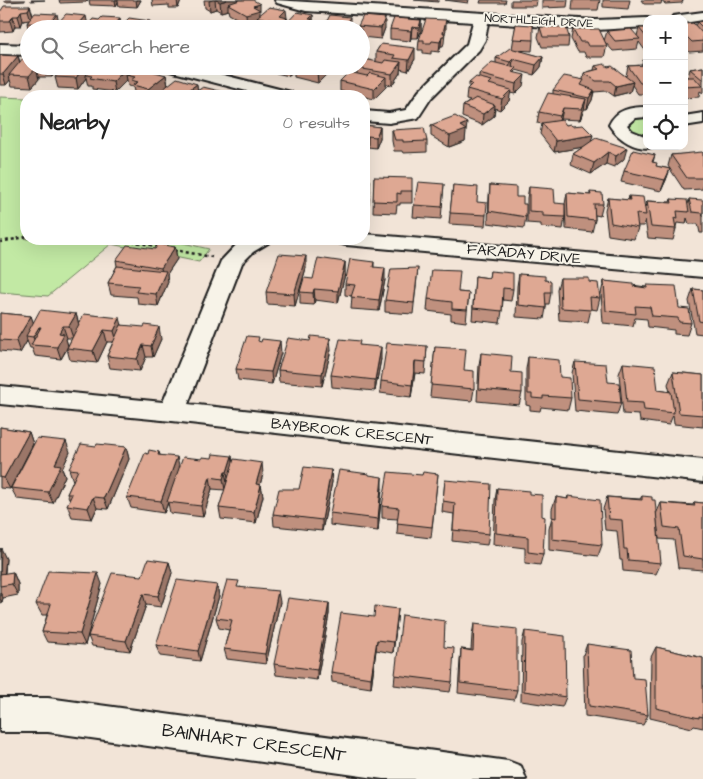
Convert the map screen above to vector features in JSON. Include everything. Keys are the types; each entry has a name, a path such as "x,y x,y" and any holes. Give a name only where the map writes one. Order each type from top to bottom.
{"street":[{"name":"NORTHLEIGH DRIVE","path":"282,0 306,7 481,18 596,24 643,22"},
{"path":"688,18 703,16"},
{"path":"370,116 389,118 412,114 426,95 473,47 477,40 481,18"},
{"path":"0,49 20,50"},
{"path":"203,75 262,90"},
{"path":"643,112 631,113 624,116 619,120 618,125 626,135 643,141"},
{"path":"688,120 703,118"},
{"name":"FARADAY DRIVE","path":"370,241 703,270"},
{"path":"172,412 232,261 250,245"},
{"name":"BAYBROOK CRESCENT","path":"0,395 172,412 703,471"},
{"name":"BAINHART CRESCENT","path":"0,715 48,715 508,779"}],"path":[{"path":"0,242 20,238"},
{"path":"150,245 165,248"},
{"path":"174,250 232,261"}],"green space":[{"path":"0,97 20,98 20,245 110,245 48,296 0,292"},
{"path":"643,118 643,135 632,131 630,128 631,121"},
{"path":"116,245 192,245 209,249 199,262"}],"building":[{"path":"240,0 253,0 260,4 253,6 260,10 246,14 228,4"},
{"path":"4,6 30,6 28,10 21,11 18,16 13,16 10,21 0,21 0,12"},
{"path":"269,7 286,10 280,16 287,18 285,20 274,20 257,17"},
{"path":"297,12 313,15 309,19 311,20 290,20"},
{"path":"35,13 57,14 52,20 29,20"},
{"path":"66,14 86,16 82,20 61,20"},
{"path":"330,15 350,17 348,20 328,20"},
{"path":"363,16 385,18 381,28 370,27 370,20 361,20"},
{"path":"102,17 120,18 119,20 99,20"},
{"path":"129,18 143,20 127,20"},
{"path":"394,18 421,20 419,28 412,27 411,31 390,29"},
{"path":"426,19 446,20 443,33 445,33 440,42 424,43 424,40 419,40"},
{"path":"703,21 703,28 697,22"},
{"path":"693,23 703,34 703,41 692,42 688,38 688,24"},
{"path":"516,24 533,25 533,40 513,39"},
{"path":"540,27 566,27 569,37 543,37"},
{"path":"573,29 599,29 607,46 588,46 586,42 580,42"},
{"path":"631,29 640,39 615,41 607,31"},
{"path":"381,44 415,48 409,60 393,58 395,55 376,52"},
{"path":"510,48 543,57 536,65 513,59 510,62 496,58"},
{"path":"0,55 18,56 3,74 0,74"},
{"path":"370,60 383,63 385,60 401,62 392,74 370,70"},
{"path":"20,62 20,75 30,75 29,76 9,75"},
{"path":"492,62 516,68 512,72 525,75 516,84 479,74"},
{"path":"604,64 608,67 612,66 633,82 616,86 610,81 596,81 584,73 599,69 595,66"},
{"path":"643,65 643,83 640,83 628,66"},
{"path":"703,67 703,80 690,69"},
{"path":"370,73 386,77 374,89 340,81 346,75 367,76"},
{"path":"57,75 78,75 76,78 55,77"},
{"path":"86,75 120,75 113,82 90,78 92,76"},
{"path":"126,75 166,75 148,89 133,85 138,82 131,80 135,77"},
{"path":"564,76 584,80 581,85 594,90 589,98 553,90"},
{"path":"476,77 492,81 489,84 511,90 502,99 467,89 472,84 469,83"},
{"path":"688,77 694,77 702,86 688,87"},
{"path":"177,78 197,84 189,90 162,90"},
{"path":"203,87 215,90 199,90"},
{"path":"548,93 586,99 582,109 563,108 560,116 539,112"},
{"path":"476,98 495,105 483,114 463,106"},
{"path":"455,116 467,123 460,126 466,130 450,136 431,125"},
{"path":"562,120 566,125 583,125 593,135 556,141 542,123"},
{"path":"370,126 380,127 376,137 370,136"},
{"path":"424,128 427,141 403,142 403,140 395,140 392,130"},
{"path":"596,138 627,148 616,156 608,152 594,163 573,154"},
{"path":"633,150 655,155 652,162 657,163 656,166 670,169 665,180 624,171"},
{"path":"702,152 703,178 687,178 671,155"},
{"path":"374,177 412,178 412,191 401,191 401,194 397,193 397,202 373,201"},
{"path":"418,182 444,184 442,207 414,205"},
{"path":"453,185 478,187 477,202 487,203 486,215 450,213"},
{"path":"490,185 516,187 516,197 523,197 523,204 526,204 526,217 489,211"},
{"path":"529,187 554,189 555,203 565,204 565,217 543,216 543,212 529,211"},
{"path":"590,192 602,193 603,204 594,204 595,220 568,217 567,193 591,195"},
{"path":"629,196 643,197 646,215 636,214 638,228 611,223 608,198 630,200"},
{"path":"671,199 687,200 689,212 677,211 678,219 674,218 676,229 651,227 647,201 672,203"},
{"path":"689,199 703,200 703,216 702,213 692,212"},
{"path":"127,245 155,249 157,245 175,247 161,268 116,260"},
{"path":"279,254 306,256 294,294 266,292"},
{"path":"318,258 345,262 338,291 314,289 313,293 300,292 304,278 313,279"},
{"path":"350,259 374,262 373,267 385,268 379,300 351,297 355,285 345,284"},
{"path":"117,266 166,271 156,294 136,292 139,286 108,283"},
{"path":"418,268 414,303 385,300 391,269"},
{"path":"432,270 460,271 458,292 469,293 467,310 452,309 452,302 428,299"},
{"path":"490,271 513,273 513,289 503,288 502,311 473,308 475,276 489,278"},
{"path":"519,274 545,276 545,280 551,281 551,292 545,292 546,308 518,305"},
{"path":"560,278 589,278 589,282 598,283 600,298 590,297 591,310 561,308"},
{"path":"604,281 633,284 633,286 647,288 647,285 676,286 679,308 689,309 691,323 679,322 678,318 652,316 650,307 635,306 636,314 606,311"},
{"path":"693,289 703,290 703,322 699,321"},
{"path":"40,310 76,314 69,326 63,326 59,333 64,334 57,347 31,345 41,327 39,327 33,337 26,336"},
{"path":"0,313 31,316 16,341 0,340"},
{"path":"84,314 120,318 114,331 104,330 93,351 67,348"},
{"path":"121,325 159,327 151,346 143,345 137,359 107,356"},
{"path":"247,336 259,337 258,341 261,342 262,339 280,341 271,372 236,369"},
{"path":"311,336 330,338 322,374 278,370 288,338 310,341"},
{"path":"340,339 360,341 359,345 381,347 375,380 331,375"},
{"path":"387,343 427,346 426,362 415,361 412,385 381,381"},
{"path":"435,347 466,349 464,370 474,371 474,389 431,385"},
{"path":"481,353 512,356 511,372 522,373 522,393 479,389"},
{"path":"528,357 559,360 560,377 570,378 571,398 543,396 543,399 532,398 532,394 528,394"},
{"path":"575,362 606,364 608,382 619,383 621,403 578,399"},
{"path":"623,363 655,366 658,390 671,392 674,413 644,410 643,403 627,402"},
{"path":"673,372 703,375 703,415 679,413"},
{"path":"0,427 29,432 4,478 0,477"},
{"path":"37,438 66,441 55,464 61,465 48,492 11,488"},
{"path":"81,444 126,447 104,498 93,497 88,508 67,505 72,494 67,494 78,470 69,469"},
{"path":"149,450 159,452 158,455 177,457 161,501 127,497 145,453 148,454"},
{"path":"213,454 232,456 223,479 210,477 201,506 167,502 183,457 212,458"},
{"path":"234,459 262,463 256,484 261,485 254,512 219,508"},
{"path":"304,467 331,470 322,520 273,514 279,489 299,489"},
{"path":"339,470 382,477 378,519 330,513"},
{"path":"388,472 422,475 423,472 438,474 432,527 397,523 399,508 382,506"},
{"path":"445,480 491,484 489,534 453,530 455,503 443,501"},
{"path":"497,488 529,491 529,494 542,495 542,516 545,517 543,554 528,552 528,537 496,533"},
{"path":"568,496 600,500 602,545 552,539 552,517 556,518 556,497 568,499"},
{"path":"642,496 652,497 652,500 655,500 661,563 628,560 627,549 624,549 622,520 609,519 607,497 642,500"},
{"path":"694,502 703,503 703,559 683,556 679,529 664,527 661,503 695,506"},
{"path":"148,559 169,562 158,596 143,594 126,641 88,636 112,573 142,576"},
{"path":"48,571 98,573 80,634 42,632 51,604 36,604"},
{"path":"13,572 12,584 0,586 0,574"},
{"path":"177,580 217,585 198,651 156,645"},
{"path":"227,580 239,581 237,587 278,591 265,654 224,649 232,620 216,618"},
{"path":"288,598 329,603 317,670 274,664"},
{"path":"375,606 398,609 394,642 377,640 371,678 331,672 341,613 374,617"},
{"path":"402,615 445,621 444,647 454,648 452,682 395,675"},
{"path":"474,624 517,629 517,690 460,683 461,649 473,651"},
{"path":"525,631 565,636 566,697 524,691"},
{"path":"587,644 631,650 633,678 645,679 648,715 589,706"},
{"path":"656,647 703,658 703,717 699,716 699,718 656,708"}]}
